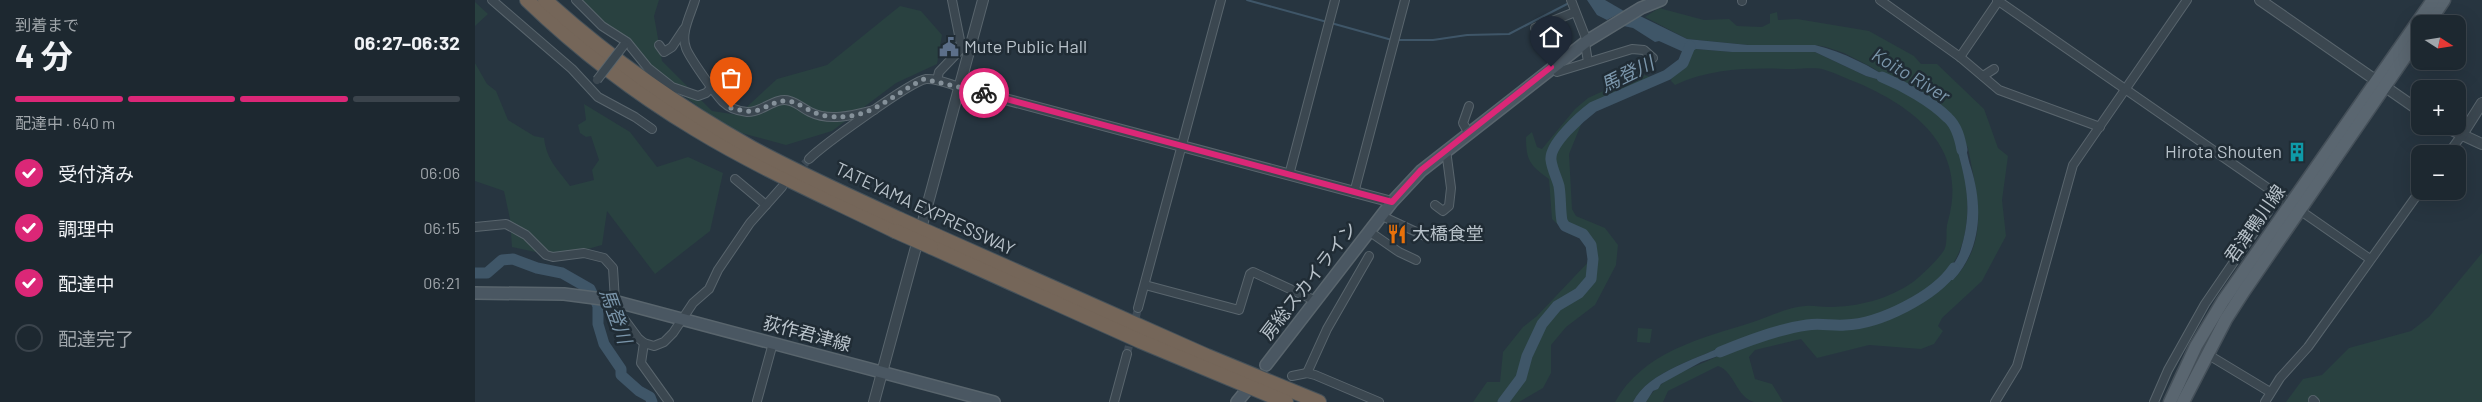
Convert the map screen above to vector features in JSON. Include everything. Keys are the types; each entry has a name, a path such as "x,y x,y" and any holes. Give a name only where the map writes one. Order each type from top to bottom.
{"highway":[{"name":"TATEYAMA EXPRESSWAY","path":"527,0 615,74 689,125 761,165 934,241 1319,402"},
{"name":"TATEYAMA EXPRESSWAY","path":"545,0 621,64 706,120 897,225"},
{"name":"TATEYAMA EXPRESSWAY","path":"934,241 1140,341 1286,402"}],"main road":[{"name":"房総スカイライン","path":"1266,365 1392,202 1421,170 1551,67 1607,27 1641,8 1661,0"},
{"name":"君津鴨川線","path":"2170,402 2196,346 2219,308 2296,206 2380,84 2433,0"},
{"path":"2434,15 2444,0"},
{"name":"君津鴨川線","path":"2380,84 2411,46"},
{"name":"君津鴨川線","path":"2183,402 2207,354 2296,206"},
{"name":"荻作君津線","path":"475,293 569,295 613,300 994,402"},
{"path":"1237,402 1246,391"}],"street":[{"path":"492,0 572,69 598,97 635,117 652,129"},
{"path":"576,0 602,26 626,44 647,68 672,87 698,96 712,88"},
{"path":"695,0 687,26 686,48 712,88 722,101 731,108 748,112 757,111 781,101 790,101 812,113 827,117 848,116 874,110"},
{"path":"937,80 939,72 960,50 961,45 952,0"},
{"path":"874,402 983,0"},
{"path":"1138,308 1221,0"},
{"path":"1289,175 1335,0"},
{"path":"1354,193 1405,0"},
{"path":"1571,0 1586,42 1588,62"},
{"path":"1880,0 1960,57 1999,90 2100,127"},
{"path":"1960,57 1998,0 2370,259"},
{"path":"1995,402 2017,366 2073,165 2187,0"},
{"path":"2260,0 2411,105"},
{"path":"1535,28 1575,11"},
{"path":"659,45 664,52 669,50 687,26"},
{"path":"590,90 626,44"},
{"path":"1551,67 1557,72 1632,49 1643,50 1653,58"},
{"path":"1983,76 1994,69"},
{"path":"809,159 818,150 874,110 924,79 960,86 1392,202"},
{"path":"2454,145 2482,103"},
{"path":"1468,132 1463,124 1469,106"},
{"path":"2461,136 2482,144"},
{"path":"1435,205 1443,211 1449,206 1451,188 1446,150"},
{"path":"735,179 766,205"},
{"path":"475,228 506,224 526,235 546,255 553,257 584,253 604,258 613,268 613,300 628,326 644,344 654,346 664,342 683,319 693,303 709,289 718,270 750,223 782,187"},
{"path":"2154,402 2168,370 2205,304 2268,212 2273,191"},
{"path":"2265,402 2270,392 2308,346 2413,200"},
{"path":"1381,216 1427,237"},
{"path":"1369,232 1399,252 1416,260"},
{"path":"1307,373 1327,329 1369,256"},
{"path":"1145,285 1239,310 1250,274 1253,272 1316,301"},
{"path":"757,401 773,343"},
{"path":"644,344 641,362 669,402"},
{"path":"1114,402 1127,354"},
{"path":"2207,354 2270,392"},
{"path":"1292,376 1307,373 1379,402"}],"green space":[{"path":"577,0 659,0 654,16 662,61 712,111 738,115 777,79 827,65 900,6 921,11 942,35 937,64 896,83 832,131 786,145 730,130 672,87"},
{"path":"475,2 488,14 475,26"},
{"path":"1659,8 1704,20 1729,19 1737,26 1762,27 1770,23 1770,14 1777,12 1778,20 1797,19 1869,31 1914,56 1921,64 1937,64 1984,109 1998,148 2008,156 2002,200 2006,236 1982,281 1942,318 1938,326 1943,331 1934,344 1921,349 1869,345 1817,358 1801,339 1755,350 1749,357 1755,379 1772,384 1783,402 1754,402 1748,399 1739,390 1728,373 1718,366 1668,391 1663,402 1646,402 1663,383 1686,370 1722,354 1733,347 1730,343 1676,366 1650,382 1640,391 1633,402 1615,402 1641,370 1675,349 1694,341 1792,308 1808,306 1839,307 1862,304 1904,288 1921,276 1936,261 1945,248 1952,196 1951,173 1944,153 1933,135 1918,119 1880,93 1837,74 1818,69 1749,69 1704,75 1675,85 1671,81 1672,75 1683,70 1689,54 1695,49 1732,52 1815,52 1866,76 1894,83 1873,68 1844,53 1815,45 1748,45 1687,39 1645,17","holes":["1958,139 1964,140 1968,148 1975,183 1978,217 1977,233 1973,249 1965,265 1953,280 1949,269 1961,246 1967,219 1967,192 1958,143"]},
{"path":"475,63 487,84 496,91 508,120 534,136 544,138 550,159 570,186 594,180 592,170 599,160 591,136 586,137 580,133 578,125 586,120 584,104 630,132 657,167 688,157 723,173 710,231 655,274 607,211 602,245 559,257 512,247 510,219 504,191 475,181"},
{"path":"1644,75 1651,77 1613,93 1587,110 1569,154 1572,209 1576,216 1605,228 1618,245 1616,265 1595,305 1566,327 1551,345 1551,373 1543,388 1519,402 1473,402 1487,382 1500,382 1503,352 1523,327 1537,316 1593,257 1587,241 1567,233 1552,219 1549,179 1530,162 1526,137 1532,132 1537,147 1542,149 1575,109 1588,98 1636,76"},
{"path":"2482,253 2482,402 2286,402 2303,379 2322,375 2349,348 2411,331 2429,317"},
{"path":"1638,328 1652,329 1650,343 1637,342"}],"water":[{"path":"1587,0 1605,0 1624,11 1607,20 1597,15"},
{"path":"1638,15 1687,39 1748,45 1815,45 1857,60 1895,82 1894,84 1866,76 1815,52 1732,52 1696,49 1688,54 1659,41 1655,42 1633,28 1619,25"},
{"path":"1961,135 1975,182 1978,212 1977,227 1975,241 1963,268 1953,280 1946,280 1960,252 1966,226 1966,190 1958,150 1958,136"},
{"path":"1730,343 1733,347 1721,355 1701,362 1661,384 1658,389 1653,391 1646,402 1633,402 1640,391 1650,382 1676,366"}],"waterway":[{"path":"1247,0 1327,22"},
{"path":"1397,40 1433,40 1467,35 1509,34 1569,3"},
{"path":"1331,23 1392,40"},
{"name":"馬登川","path":"1503,402 1521,378 1527,356 1542,324 1557,306 1579,293 1591,279 1593,259 1591,245 1583,234 1565,226 1562,221 1559,186 1551,160 1555,146 1567,131 1593,107 1667,75 1683,63 1690,46"},
{"name":"Koito River","path":"1882,77 1917,94 1951,121 1956,129 1962,150"},
{"name":"馬登川","path":"475,273 487,273 502,260 513,259 537,268 562,273 590,289 598,306 598,324 604,344 621,369 621,375 639,391 650,397 652,402"},
{"name":"Koito River","path":"1720,352 1785,329 1812,324 1845,325 1874,320 1905,307 1934,289 1954,268"}],"tunnel":[{"path":"796,173 809,159"},
{"path":"1127,354 1138,308"}],"way so far":[{"path":"731,108 748,112 757,111 781,101 790,101 812,113 827,117 848,116 874,110 924,79 933,79 984,93"}],"place":[{"name":"Mute Public Hall","path":"949,47"},
{"name":"Hirota Shouten","path":"2297,152"},
{"name":"大橋食堂","path":"1397,234"}],"route":[{"path":"984,93 1392,202 1421,170 1551,67"}]}
